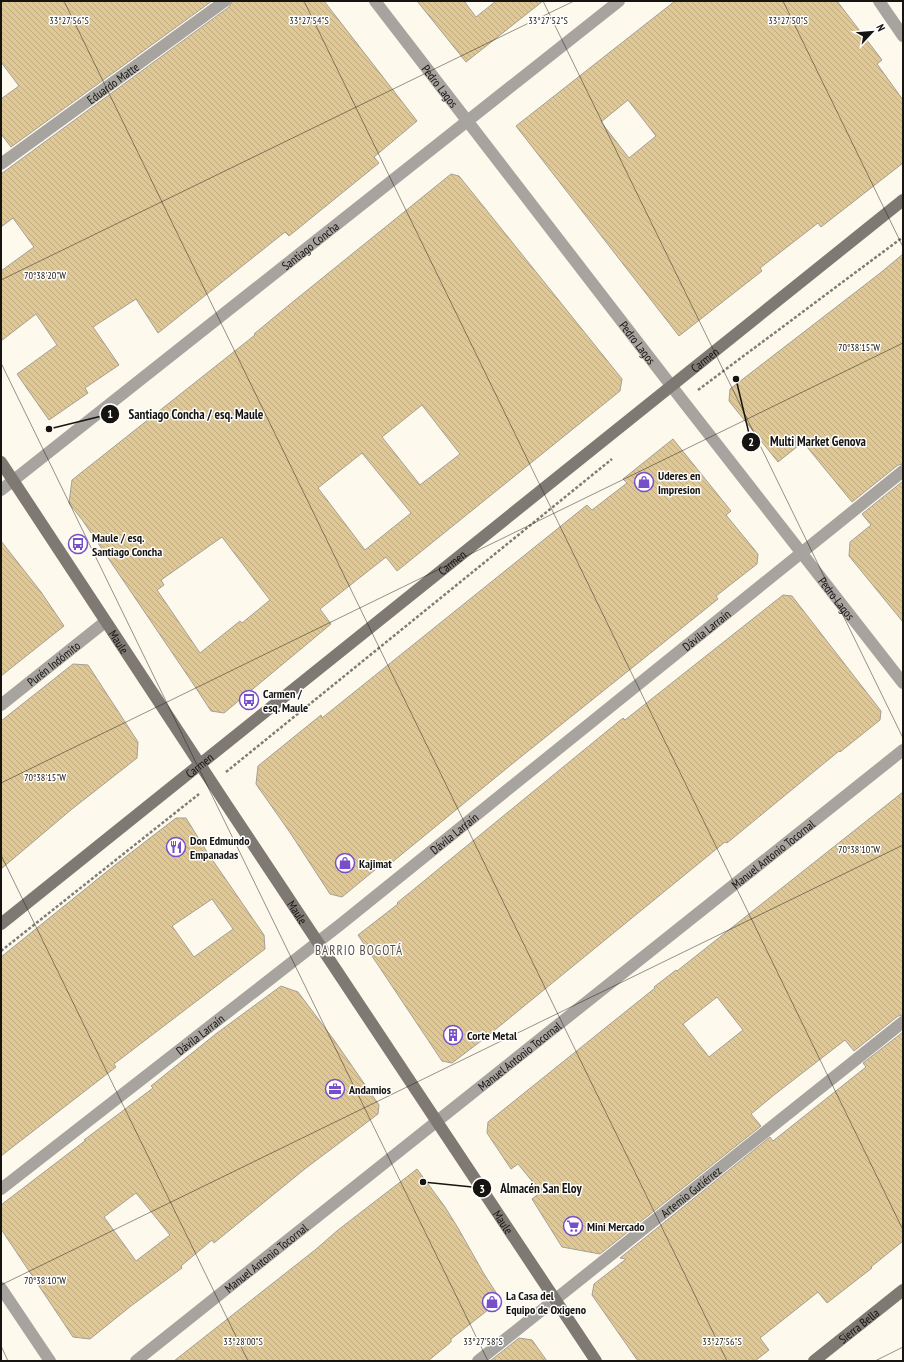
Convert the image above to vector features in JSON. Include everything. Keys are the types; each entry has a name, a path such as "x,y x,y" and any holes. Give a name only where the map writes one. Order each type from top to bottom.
{"main road":[{"name":"Carmen","path":"1,924 903,200"},
{"name":"Maule","path":"1,462 212,784 596,1361"},
{"name":"Sierra Bella","path":"814,1361 903,1290"}],"street":[{"name":"Eduardo Matte","path":"1,164 225,1"},
{"name":"Pedro Lagos","path":"375,1 683,401 903,683"},
{"name":"Santiago Concha","path":"1,490 619,1"},
{"path":"879,1 903,36"},
{"name":"Dávila Larraín","path":"1,1189 317,942 903,471"},
{"name":"Purén Indómito","path":"1,705 105,622"},
{"name":"Manuel Antonio Tocornal","path":"136,1361 903,750"},
{"name":"Artemio Gutiérrez","path":"478,1361 903,1022"},
{"path":"1,1288 50,1361"}],"path":[{"path":"683,401 903,236"},
{"path":"1,951 212,784 616,456"}],"building":[{"path":"1,1 212,1 11,147 1,134 1,99 19,86 1,62"},
{"path":"232,1 324,1 417,121 374,157 379,163 289,236 285,232 158,333 136,299 93,327 119,365 85,388 88,393 49,420 17,374 57,345 36,314 1,341 1,271 34,247 13,218 1,227 1,174 229,7"},
{"path":"417,1 464,1 476,17 496,1 543,1 466,62"},
{"path":"675,1 837,1 882,60 877,64 903,100 903,163 821,227 818,223 760,268 762,271 679,336 516,126","holes":["628,100 656,136 629,158 601,122"]},
{"path":"451,174 459,176 622,379 620,391 397,571 386,557 320,609 331,624 224,713 211,711 83,521 69,503 72,480 255,335 254,334","holes":["422,405 460,454 420,485 382,437","362,453 411,513 365,550 318,488","222,537 270,600 242,623 240,621 200,653 157,590 164,585 161,580"]},
{"path":"903,254 903,464 898,465 852,502 803,442 778,462 729,401 730,389"},
{"path":"673,439 731,511 726,515 758,554 757,564 716,596 718,599 385,868 382,864 342,897 330,894 256,784 258,766 321,715 322,718 587,505 592,510 627,483 623,479"},
{"path":"903,481 903,622 849,556 850,542 871,525 862,514"},
{"path":"1,541 41,592 64,626 1,676"},
{"path":"783,595 792,596 881,711 880,720 840,752 839,751 727,843 725,842 485,1038 452,1063 442,1061 358,935 398,904 397,903 623,718 625,720"},
{"path":"73,664 88,665 138,742 137,758 72,809 1,869 1,721"},
{"path":"903,792 903,1015 898,1016 854,1051 845,1040 774,1095 751,1114 761,1126 600,1254 562,1247 532,1199 541,1192 518,1164 511,1169 487,1133 488,1122 655,988 654,987 676,970 677,971","holes":["717,997 743,1030 709,1057 683,1024"]},
{"path":"176,818 186,818 207,852 264,935 265,949 114,1064 116,1067 1,1156 1,957","holes":["212,899 233,929 194,957 172,926"]},
{"path":"281,986 298,992 334,1040 379,1105 378,1114 306,1168 214,1243 212,1240 181,1266 182,1268 90,1339 73,1337 1,1229 1,1205 153,1088 151,1086 217,1033","holes":["136,1193 170,1235 136,1261 104,1217"]},
{"path":"903,1032 903,1241 871,1267 872,1268 827,1303 818,1292 760,1338 769,1350 755,1361 638,1361 592,1295 594,1284 626,1259 620,1258 770,1137 773,1141 866,1067 863,1063"},
{"path":"417,1169 445,1207 497,1294 493,1306 451,1339 451,1342 428,1361 174,1361 315,1250 338,1230"},
{"path":"519,1338 532,1340 547,1361 490,1361"}],"place":[{"name":"Multi Market Genova","path":"736,379"},
{"name":"Santiago Concha / esq. Maule","path":"49,429"},
{"name":"Uderes en Impresion","path":"644,482"},
{"name":"Maule / esq. Santiago Concha","path":"78,544"},
{"name":"Carmen / esq. Maule","path":"249,700"},
{"name":"Don Edmundo Empanadas","path":"176,847"},
{"name":"Kajimat","path":"345,863"},
{"name":"Corte Metal","path":"453,1035"},
{"name":"Andamios","path":"335,1089"},
{"name":"Almacén San Eloy","path":"423,1182"},
{"name":"Mini Mercado","path":"573,1226"},
{"name":"La Casa del Equipo de Oxigeno","path":"492,1302"}],"district":[{"name":"BARRIO BOGOTÁ","path":"359,950"}]}
